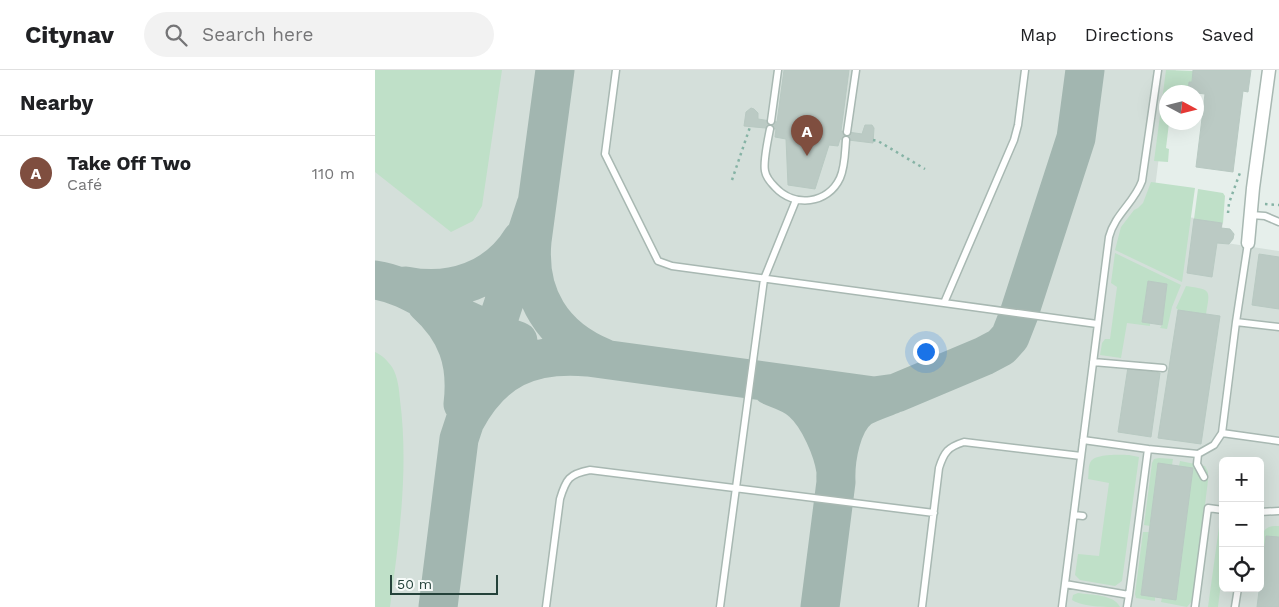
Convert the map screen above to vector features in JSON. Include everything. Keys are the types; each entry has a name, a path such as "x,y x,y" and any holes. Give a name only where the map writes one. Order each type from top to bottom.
{"street":[{"path":"1248,243 1269,70"}],"lane":[{"path":"616,70 605,154 611,170 658,261 672,266 1097,324"},
{"path":"771,121 777,70"},
{"path":"847,132 856,70"},
{"path":"944,303 1013,140 1025,70"},
{"path":"1061,607 1097,324 1112,228 1116,219 1138,192 1142,181 1158,70"},
{"path":"770,128 765,171 769,181 779,192 796,200 812,201 821,198 830,191 840,178 846,140"},
{"path":"720,607 764,279 796,200"},
{"path":"1251,215 1265,216 1279,222"},
{"path":"1083,440 1198,454 1214,445 1223,433 1236,322 1248,243"},
{"path":"1236,322 1279,327"},
{"path":"1093,362 1163,368"},
{"path":"1223,433 1279,441"},
{"path":"922,607 941,462 943,456 952,445 964,442 1081,456"},
{"path":"1127,607 1148,449"},
{"path":"1198,454 1197,464 1204,477"},
{"path":"546,607 559,499 565,484 575,473 590,470 934,513"},
{"path":"1195,607 1209,508 1219,509"},
{"path":"1264,512 1279,511"},
{"path":"1074,515 1083,516"},
{"path":"1065,584 1129,595"},
{"path":"1235,607 1237,592"}],"path":[{"path":"732,180 750,127"},
{"path":"873,140 925,169"}],"shaded area":[{"path":"375,70 1176,70 1170,85 1159,85 1159,130 1162,130 1152,212 1223,222 1220,242 1279,251 1279,607 375,607"}],"green space":[{"path":"375,70 502,70 482,206 473,221 451,232 375,172"},
{"path":"1166,70 1193,71 1192,82 1189,82 1190,85 1164,85"},
{"path":"1159,123 1159,130 1168,130 1166,148 1169,149 1168,162 1154,161"},
{"path":"1151,182 1195,188 1182,282 1115,250 1121,227 1134,210 1143,203"},
{"path":"1198,189 1223,193 1225,196 1223,223 1194,219"},
{"path":"1115,253 1181,285 1172,307 1167,329 1160,328 1162,325 1167,284 1148,281 1142,322 1150,323 1150,326 1127,323 1121,358 1100,355 1102,343 1105,339 1110,339 1117,287 1111,283"},
{"path":"1186,286 1207,292 1206,314 1178,310 1176,308"},
{"path":"375,352 386,360 396,375 403,426 402,504 390,607 375,607"},
{"path":"1129,455 1139,457 1122,581 1115,586 1080,580 1075,575 1078,554 1099,556 1109,483 1088,479 1090,463 1092,460 1102,456"},
{"path":"1154,459 1173,459 1172,465 1158,464 1150,526 1144,525 1152,463"},
{"path":"1180,461 1205,466 1208,472 1194,597 1187,607 1161,602 1162,598 1176,600 1193,468 1179,466"},
{"path":"1273,526 1279,526 1279,537 1266,536 1264,551 1264,531"},
{"path":"1219,527 1220,592 1218,607 1208,607"},
{"path":"1143,532 1149,532 1141,595 1155,597 1155,601 1136,598 1135,594"},
{"path":"1078,593 1107,597 1120,607 1095,606 1072,600 1073,595"}],"building":[{"path":"784,70 849,70 841,131 862,134 865,125 872,125 874,128 873,143 840,139 838,146 829,145 815,189 788,185 786,139 775,137 776,129 744,126 746,112 751,108 758,113 758,119 777,122"},
{"path":"1193,70 1251,70 1248,92 1243,91 1233,172 1196,167 1201,130 1204,130 1205,94 1204,85 1189,85 1189,82 1192,82"},
{"path":"1194,219 1222,223 1221,228 1230,229 1234,234 1229,244 1217,243 1212,277 1187,273"},
{"path":"1259,254 1279,257 1279,309 1252,305"},
{"path":"1148,281 1167,284 1162,325 1142,322"},
{"path":"1178,310 1220,316 1201,444 1158,438"},
{"path":"1128,367 1160,373 1151,437 1118,432"},
{"path":"1158,463 1193,468 1176,600 1141,595"},
{"path":"1266,536 1279,537 1279,607 1257,607 1259,592 1264,592"}],"taxiway":[{"path":"555,70 532,241 534,279 539,296 557,326 586,349 604,358"},
{"path":"465,421 488,388 501,377 531,361 548,358 567,356 588,357 874,396 896,393 1001,347 1010,337 1019,314 1076,138 1085,70"},
{"path":"438,607 459,439 536,205"},
{"path":"406,286 440,288 456,286 471,281 500,265 522,239"},
{"path":"375,280 406,289 461,318 518,341"},
{"path":"426,303 446,325 458,348 464,374 463,404"},
{"path":"771,386 787,392 808,408 824,434 832,453 836,471"},
{"path":"820,607 838,453 844,432 853,414 860,408 893,394"}],"place":[{"name":"Take Off Two","path":"807,156"}]}
